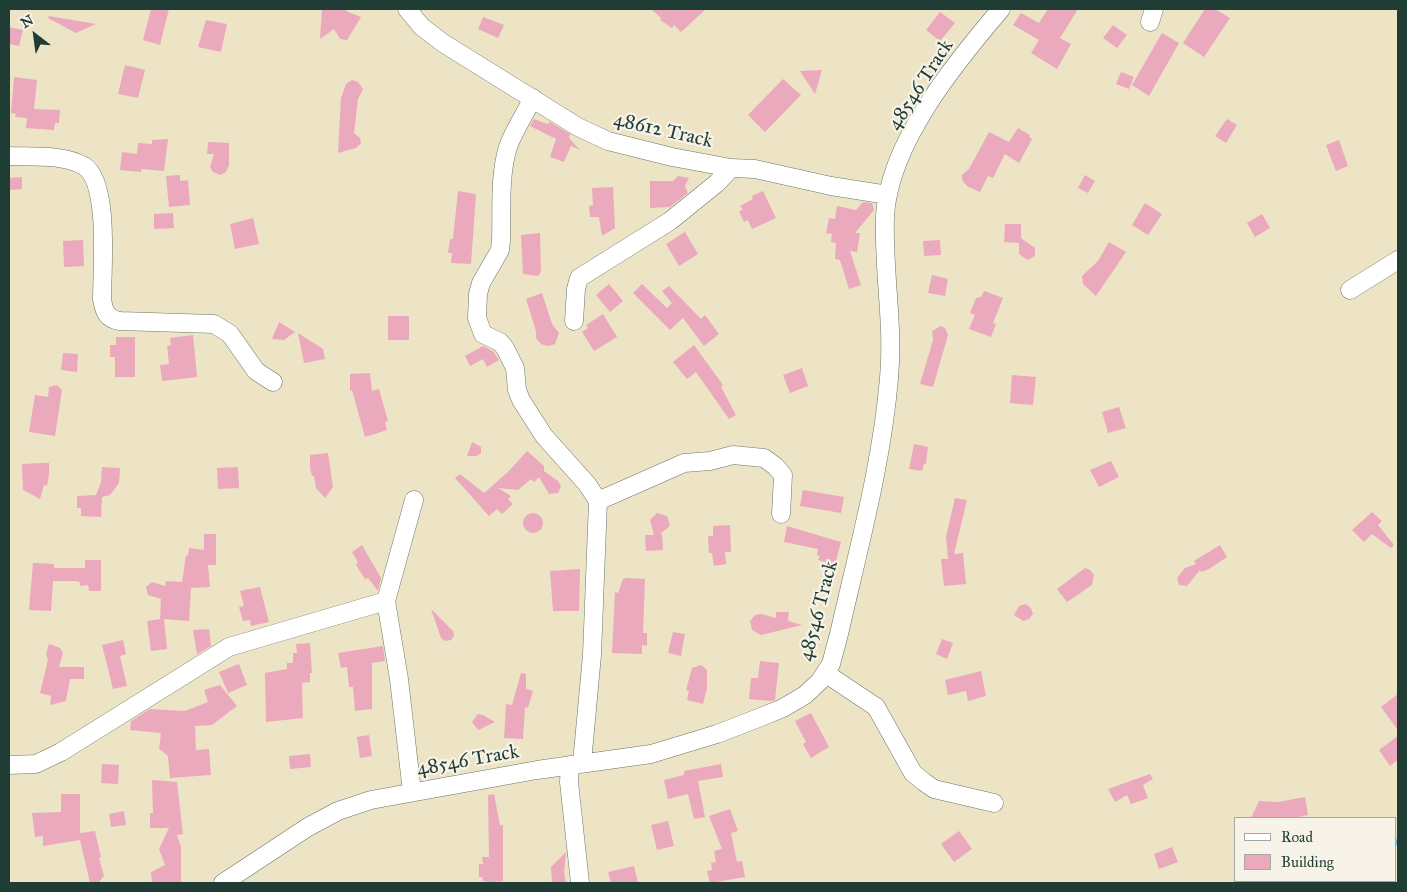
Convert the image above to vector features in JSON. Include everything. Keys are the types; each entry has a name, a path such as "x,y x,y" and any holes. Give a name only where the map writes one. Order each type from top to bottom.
{"street":[{"name":"48612 Track","path":"406,9 422,28 429,33 597,137 629,147 731,168 755,169 831,186 888,195"},
{"name":"48546 Track","path":"223,883 308,827 338,811 372,800 412,792 576,764 651,754 717,734 783,708 805,695 825,673 831,664 839,634 884,424 892,345 885,241 888,195 909,140 927,107 960,60 1001,9"},
{"path":"533,98 512,137 507,152 502,176 500,250 481,283 477,318 483,334 500,342 508,353 515,368 517,390 544,436 587,484 598,501 592,655 576,764 569,782 580,883"},
{"path":"9,156 62,159 84,166 95,178 100,202 102,299 105,313 109,317 120,321 214,324 230,334 256,372 274,382"},
{"path":"574,322 576,289 579,278 670,221 717,183 731,168"},
{"path":"1350,290 1398,260"},
{"path":"598,501 684,463 710,461 733,455 754,456 771,462 783,475 781,514"},
{"path":"412,792 399,679 386,601 414,500"},
{"path":"9,765 36,764 61,752 229,647 386,601"},
{"path":"825,673 876,707 913,773 924,782 934,789 994,803"}],"building":[{"path":"151,9 169,9 160,45 143,40"},
{"path":"322,9 346,9 346,11 361,17 347,40 340,39 334,29 320,39"},
{"path":"651,9 706,9 681,32 674,25 672,28 660,20 661,18"},
{"path":"1048,9 1078,9 1060,38 1071,44 1057,69 1031,53 1039,40 1013,25 1021,13 1039,23"},
{"path":"1205,9 1215,9 1230,18 1204,57 1183,43"},
{"path":"940,12 955,23 940,41 926,30"},
{"path":"49,16 96,24 76,33 48,18"},
{"path":"483,17 504,25 498,38 478,29"},
{"path":"206,20 227,24 221,52 198,47"},
{"path":"1113,25 1127,35 1117,48 1103,38"},
{"path":"9,27 23,30 19,46 9,44"},
{"path":"1162,33 1179,43 1149,96 1132,85"},
{"path":"125,65 145,70 138,98 118,94"},
{"path":"822,70 815,94 800,71"},
{"path":"1121,72 1134,77 1129,89 1116,84"},
{"path":"14,77 37,80 34,109 60,110 59,123 55,123 54,130 26,128 27,118 15,117 16,114 11,113"},
{"path":"783,79 801,95 765,132 748,115"},
{"path":"352,80 358,82 363,89 358,99 354,133 360,138 361,143 356,148 338,153 341,98 346,84"},
{"path":"534,119 547,124 550,122 570,134 569,138 580,150 571,146 564,162 550,157 556,139 530,126"},
{"path":"1227,119 1237,125 1226,143 1215,136"},
{"path":"1018,128 1030,135 1029,137 1032,139 1019,163 1005,154 993,178 988,176 980,192 967,186 962,180 962,175 969,169 989,132 1009,142"},
{"path":"168,139 164,171 141,169 141,172 120,170 122,152 137,154 138,143 152,144 152,140"},
{"path":"1339,140 1348,166 1336,171 1326,145"},
{"path":"208,142 229,143 229,165 226,172 220,175 213,172 210,167 214,154 207,154"},
{"path":"180,175 180,181 188,180 190,205 169,207 166,176"},
{"path":"1085,175 1095,181 1088,193 1078,188"},
{"path":"678,176 689,178 685,186 688,193 670,207 650,208 650,181 673,181"},
{"path":"22,177 22,189 9,190 9,178"},
{"path":"613,187 615,228 602,236 599,217 590,217 589,206 593,205 592,188"},
{"path":"458,191 476,194 471,264 451,263 452,253 448,253 450,239 453,239"},
{"path":"763,191 776,218 752,229 748,220 744,222 739,211 743,210 740,206 753,199 752,196"},
{"path":"863,202 872,203 874,210 855,233 860,233 857,252 850,251 861,285 849,289 840,260 835,259 836,243 831,242 832,234 826,233 829,218 835,219 837,206 856,210"},
{"path":"1145,203 1162,214 1148,235 1132,225"},
{"path":"173,213 174,228 154,229 154,214"},
{"path":"1262,214 1270,228 1255,237 1247,223"},
{"path":"253,218 259,244 235,249 230,224"},
{"path":"1005,224 1021,224 1021,238 1035,248 1035,256 1028,260 1019,254 1019,243 1004,242"},
{"path":"685,232 698,254 679,266 666,244"},
{"path":"540,233 541,272 538,276 523,274 521,235"},
{"path":"83,240 84,266 64,267 63,241"},
{"path":"940,240 941,255 924,256 923,241"},
{"path":"1109,242 1126,252 1096,296 1083,284 1082,276 1098,261"},
{"path":"932,275 948,279 945,296 928,293"},
{"path":"609,284 623,301 610,312 596,295"},
{"path":"642,284 667,308 672,303 662,291 669,286 701,319 705,315 719,334 704,346 683,318 670,330 633,293"},
{"path":"984,291 1003,298 993,323 996,324 991,337 969,329 975,315 970,313 976,298 981,297"},
{"path":"542,293 552,324 559,333 555,344 548,346 541,344 536,338 536,331 526,299"},
{"path":"603,314 617,337 594,351 582,332 588,328 586,325"},
{"path":"388,316 409,316 409,340 388,340"},
{"path":"279,322 295,332 284,340 272,339"},
{"path":"941,326 945,328 948,335 933,387 920,384 933,340 932,331"},
{"path":"298,333 323,349 325,359 304,363"},
{"path":"193,335 197,377 162,381 160,365 169,364 167,346 171,345 170,338"},
{"path":"116,337 135,337 135,377 115,377 115,357 110,357 110,345 116,345"},
{"path":"694,345 723,385 721,387 736,415 729,419 696,372 687,379 673,362"},
{"path":"483,346 493,351 499,360 487,367 483,359 470,366 465,356"},
{"path":"63,353 78,354 77,372 61,370"},
{"path":"802,368 808,386 790,393 783,375"},
{"path":"370,373 372,391 379,389 388,421 385,422 387,430 365,437 352,390 350,391 350,374"},
{"path":"1012,375 1036,377 1033,405 1010,403"},
{"path":"57,385 62,390 55,436 29,432 35,395 48,397 49,387"},
{"path":"1119,407 1126,428 1108,433 1102,412"},
{"path":"472,442 481,447 481,453 477,456 467,456"},
{"path":"914,444 928,447 926,464 924,464 922,471 909,469"},
{"path":"527,451 544,466 544,471 558,481 561,486 558,493 549,494 539,477 534,482 531,479 518,490 498,488 511,496 508,499 513,504 502,514 497,509 489,516 455,478 460,474 484,493 509,471"},
{"path":"328,453 333,487 325,498 316,488 314,476 312,476 310,468 310,455"},
{"path":"1111,461 1119,477 1099,487 1090,470"},
{"path":"49,463 47,486 44,485 40,499 23,490 22,464"},
{"path":"102,467 120,468 119,483 110,495 102,497 101,517 81,516 81,508 77,508 77,496 96,495 101,482"},
{"path":"238,467 239,488 218,489 217,468"},
{"path":"803,490 844,497 841,513 800,506"},
{"path":"955,498 967,500 954,554 963,553 966,584 944,586 941,559 948,559 946,537"},
{"path":"1372,512 1382,521 1378,525 1394,545 1391,548 1372,534 1364,542 1352,530"},
{"path":"529,513 537,513 543,519 543,527 537,533 529,533 523,527 523,519"},
{"path":"657,513 667,516 670,526 660,534 662,534 663,550 646,551 645,535 654,535 650,520"},
{"path":"730,525 731,552 725,552 726,564 714,566 712,553 709,553 708,536 713,536 713,526"},
{"path":"787,526 841,542 835,565 818,560 820,556 817,555 818,549 784,542"},
{"path":"204,534 216,534 216,565 208,565 210,587 191,588 189,621 164,619 167,649 151,651 147,621 160,619 161,599 148,595 146,587 152,582 165,586 166,581 182,582 186,555 188,556 189,548 204,550"},
{"path":"362,545 381,578 378,591 368,578 365,579 356,565 358,562 352,552"},
{"path":"1220,545 1227,557 1209,569 1201,572 1200,570 1187,586 1179,585 1177,578 1185,568 1196,564 1194,561"},
{"path":"85,560 101,560 101,591 89,591 88,585 80,586 80,582 76,581 53,581 51,611 29,610 33,563 54,564 54,568 85,568"},
{"path":"1085,568 1094,575 1092,585 1067,602 1057,589"},
{"path":"580,569 579,611 553,611 550,571"},
{"path":"623,579 645,579 643,633 647,633 647,646 642,645 642,654 612,653 615,592 618,593"},
{"path":"260,587 269,622 251,626 250,620 243,621 239,607 244,606 240,591"},
{"path":"1026,604 1031,608 1033,614 1029,619 1023,621 1014,615 1019,606"},
{"path":"431,609 453,631 454,636 451,640 445,641 441,638"},
{"path":"776,612 789,612 788,621 802,625 761,635 752,630 750,621 755,615 761,614 776,618"},
{"path":"209,629 211,646 197,654 193,630"},
{"path":"673,632 685,634 681,656 668,653"},
{"path":"942,639 953,643 947,659 936,654"},
{"path":"123,640 126,654 120,656 127,686 113,689 102,645"},
{"path":"310,643 312,673 310,673 310,682 302,683 303,718 266,722 265,673 287,669 287,663 293,663 293,653 297,653 296,644"},
{"path":"49,644 60,648 63,653 59,667 84,667 84,679 70,679 66,701 50,705 51,696 40,693 48,660 46,654"},
{"path":"383,646 385,661 372,663 372,709 355,711 353,687 349,687 347,667 341,668 338,653"},
{"path":"760,661 779,663 775,700 749,699 751,678 758,678"},
{"path":"239,664 247,685 228,693 219,672"},
{"path":"701,665 707,670 707,688 703,704 687,700 689,691 686,690 692,668"},
{"path":"981,671 986,696 968,701 966,691 948,695 945,680"},
{"path":"521,673 526,674 526,689 533,691 528,708 525,707 523,739 504,738 506,704 512,705"},
{"path":"220,685 237,706 212,725 195,726 196,750 209,749 211,775 170,778 168,756 159,749 161,733 130,730 131,721 150,709 185,711 208,702 204,690"},
{"path":"1398,694 1398,730 1381,707"},
{"path":"811,713 829,747 811,758 803,744 806,742 795,721"},
{"path":"478,714 495,722 478,730 472,722"},
{"path":"369,735 372,756 360,758 357,737"},
{"path":"1398,736 1398,760 1390,766 1379,750"},
{"path":"310,754 311,767 290,769 289,756"},
{"path":"102,764 119,765 118,784 101,783"},
{"path":"721,764 723,777 698,781 705,817 694,819 688,794 668,799 664,780 684,775 684,771"},
{"path":"1150,774 1153,779 1143,785 1148,798 1131,804 1127,795 1115,802 1108,789"},
{"path":"152,780 177,782 183,834 177,835 181,847 181,882 152,883 151,872 165,865 159,849 169,828 150,828 150,813 153,813"},
{"path":"61,794 80,794 80,833 95,831 101,857 99,858 104,876 98,883 90,883 80,840 43,846 43,836 35,837 32,813 61,812"},
{"path":"494,794 500,825 503,825 503,881 491,882 483,881 482,877 479,877 479,864 483,864 482,857 489,857 488,795"},
{"path":"1305,797 1308,815 1299,817 1251,817 1259,801 1278,802"},
{"path":"730,809 738,831 731,833 737,862 742,861 745,877 710,883 707,871 712,870 711,863 716,862 714,851 722,849 709,816"},
{"path":"124,811 126,825 111,827 109,814"},
{"path":"668,821 674,846 657,850 651,825"},
{"path":"959,831 972,849 954,862 941,844"},
{"path":"1172,847 1178,862 1159,869 1154,854"},
{"path":"566,852 564,872 566,883 552,883 551,867"},
{"path":"634,866 638,883 611,883 608,872"}]}
